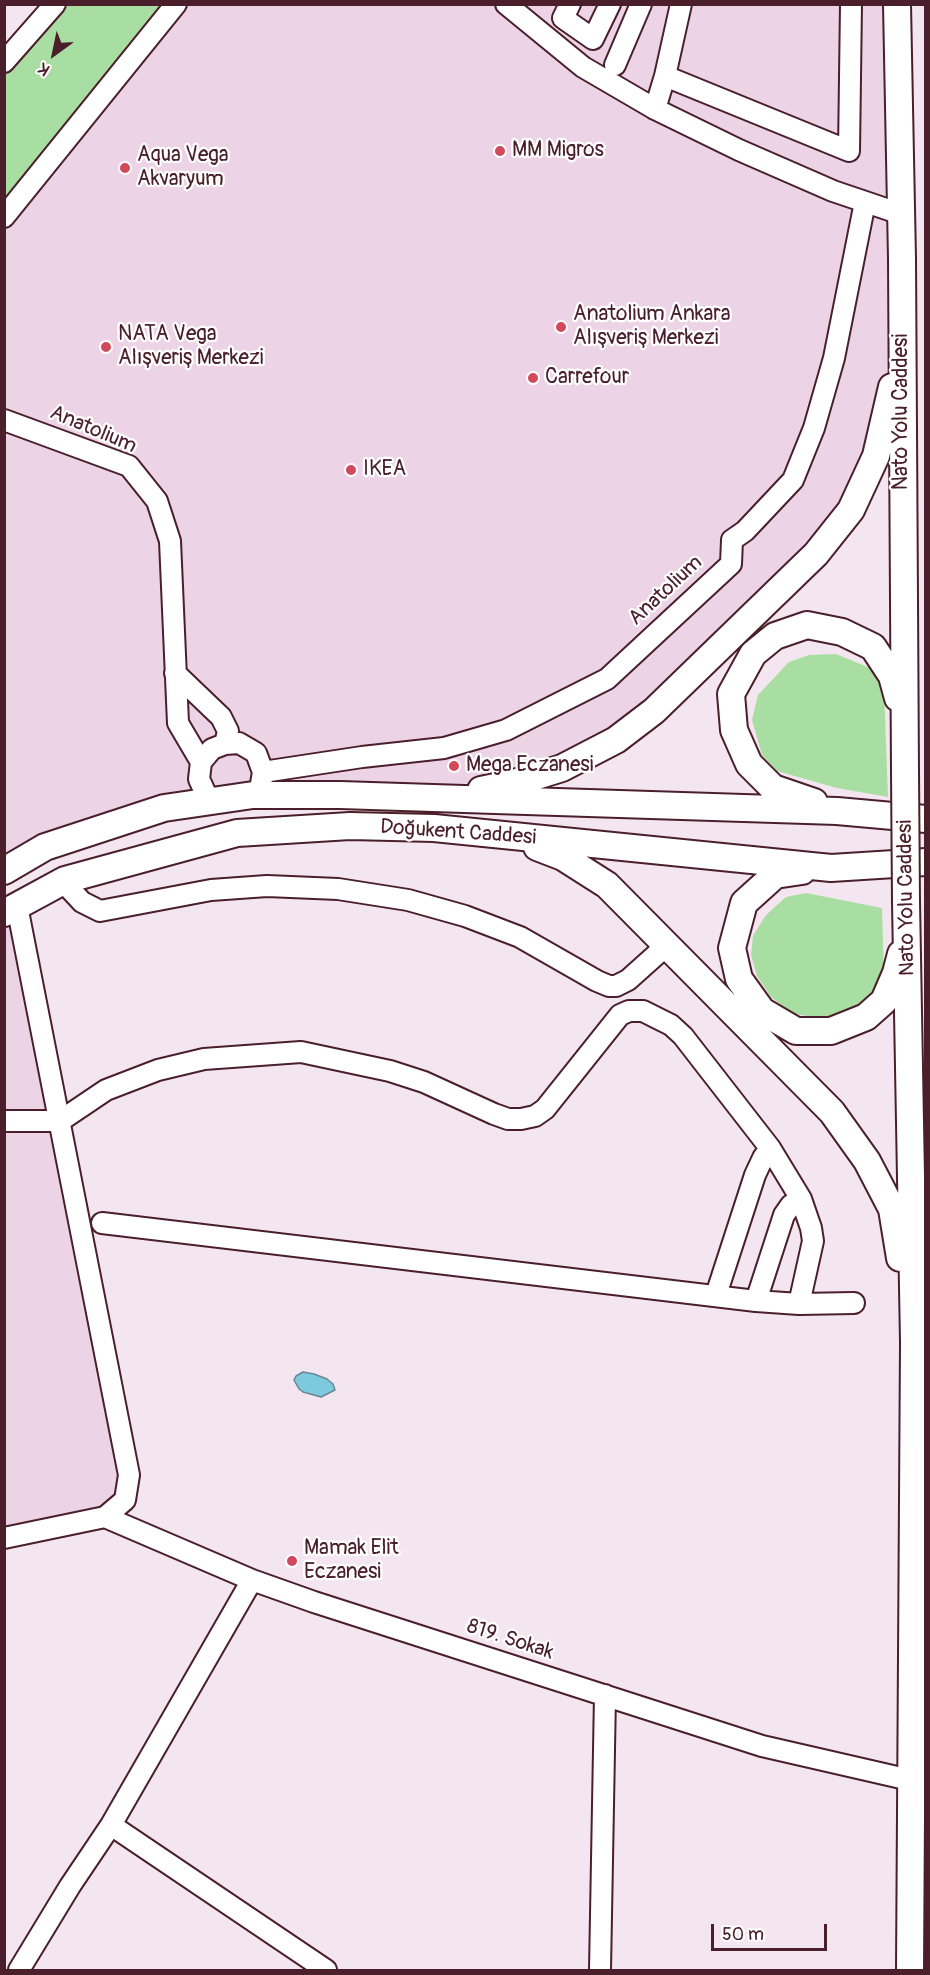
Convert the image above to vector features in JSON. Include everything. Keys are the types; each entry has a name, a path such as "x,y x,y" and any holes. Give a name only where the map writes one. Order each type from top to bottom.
{"main road":[{"name":"Nato Yolu Caddesi","path":"897,4 901,214 906,902 914,1342 910,1971"},
{"path":"445,798 514,783 562,768 616,740 654,711 816,554 851,510 876,456 902,339"},
{"path":"837,810 773,788 749,764 734,730 731,694 753,654 775,636 807,625 842,632 873,647 892,676 904,720"},
{"name":"Doğukent Caddesi","path":"4,871 45,847 164,808 209,801 262,784 445,798 837,810 926,819"},
{"name":"Doğukent Caddesi","path":"11,910 64,880 237,833 350,826 434,828 831,868 926,862"},
{"path":"434,828 516,838 563,857 607,885 832,1112 867,1161 892,1209 914,1342"},
{"path":"831,868 775,874 744,903 732,948 739,979 762,1011 796,1031 831,1032 866,1017 884,1001 896,972 907,933"}],"street":[{"path":"4,62 56,4"},
{"path":"4,217 176,4"},
{"path":"506,4 583,67 655,109 739,150 833,191 901,214"},
{"path":"570,4 564,18 593,39 610,4"},
{"path":"615,65 641,4"},
{"path":"655,109 681,4"},
{"path":"665,76 849,151 851,4"},
{"name":"Anatolium","path":"262,784 362,757 444,748 506,730 607,679 731,564 732,540 745,531 793,480 814,428 834,358 865,202"},
{"name":"Anatolium","path":"4,420 129,466 157,501 170,541 178,723 201,762 199,778 209,801"},
{"path":"175,673 221,717 228,732 225,744"},
{"path":"201,762 212,749 225,744 239,743 256,753 262,784"},
{"path":"64,880 75,896 100,911 211,890 267,886 338,889 408,900 465,916 520,937 609,986 616,986 628,980 666,946"},
{"path":"4,1538 105,1517 125,1500 129,1475 60,1121 11,910"},
{"path":"4,1121 60,1121 106,1090 158,1070 204,1059 301,1052 390,1071 432,1086 494,1114 508,1119 521,1119 535,1116 545,1109 620,1015 629,1011 643,1011 658,1017 683,1036 770,1148 801,1199 813,1241 799,1304"},
{"path":"716,1295 755,1175 770,1148"},
{"path":"756,1301 784,1215 791,1205 801,1199"},
{"path":"102,1223 756,1301 799,1304 854,1303"},
{"name":"819. Sokak","path":"105,1517 252,1580 762,1746 910,1780"},
{"path":"19,1971 70,1886 111,1825 252,1580"},
{"path":"600,1971 605,1695"},
{"path":"111,1825 326,1971"}],"shaded area":[{"path":"176,5 897,5 902,339 851,510 616,740 445,798 164,808 5,871 5,217"},
{"path":"17,906 125,1500 4,1538 4,913"}],"green space":[{"path":"55,5 176,5 5,217 5,62"},
{"path":"836,654 870,668 884,689 888,797 837,788 777,771 762,755 752,720 758,695 789,662 809,655"},
{"path":"806,893 882,908 884,980 859,1009 837,1016 815,1017 793,1014 771,997 757,976 751,955 753,936 766,915 786,897"}],"water":[{"path":"303,1372 327,1379 333,1384 335,1390 321,1397 303,1392 294,1380"}],"place":[{"name":"MM Migros","path":"500,151"},
{"name":"Aqua Vega Akvaryum","path":"125,168"},
{"name":"Anatolium Ankara Alışveriş Merkezi","path":"561,327"},
{"name":"NATA Vega Alışveriş Merkezi","path":"106,347"},
{"name":"Carrefour","path":"533,378"},
{"name":"IKEA","path":"351,470"},
{"name":"Mega Eczanesi","path":"454,766"},
{"name":"Mamak Elit Eczanesi","path":"292,1561"}]}
